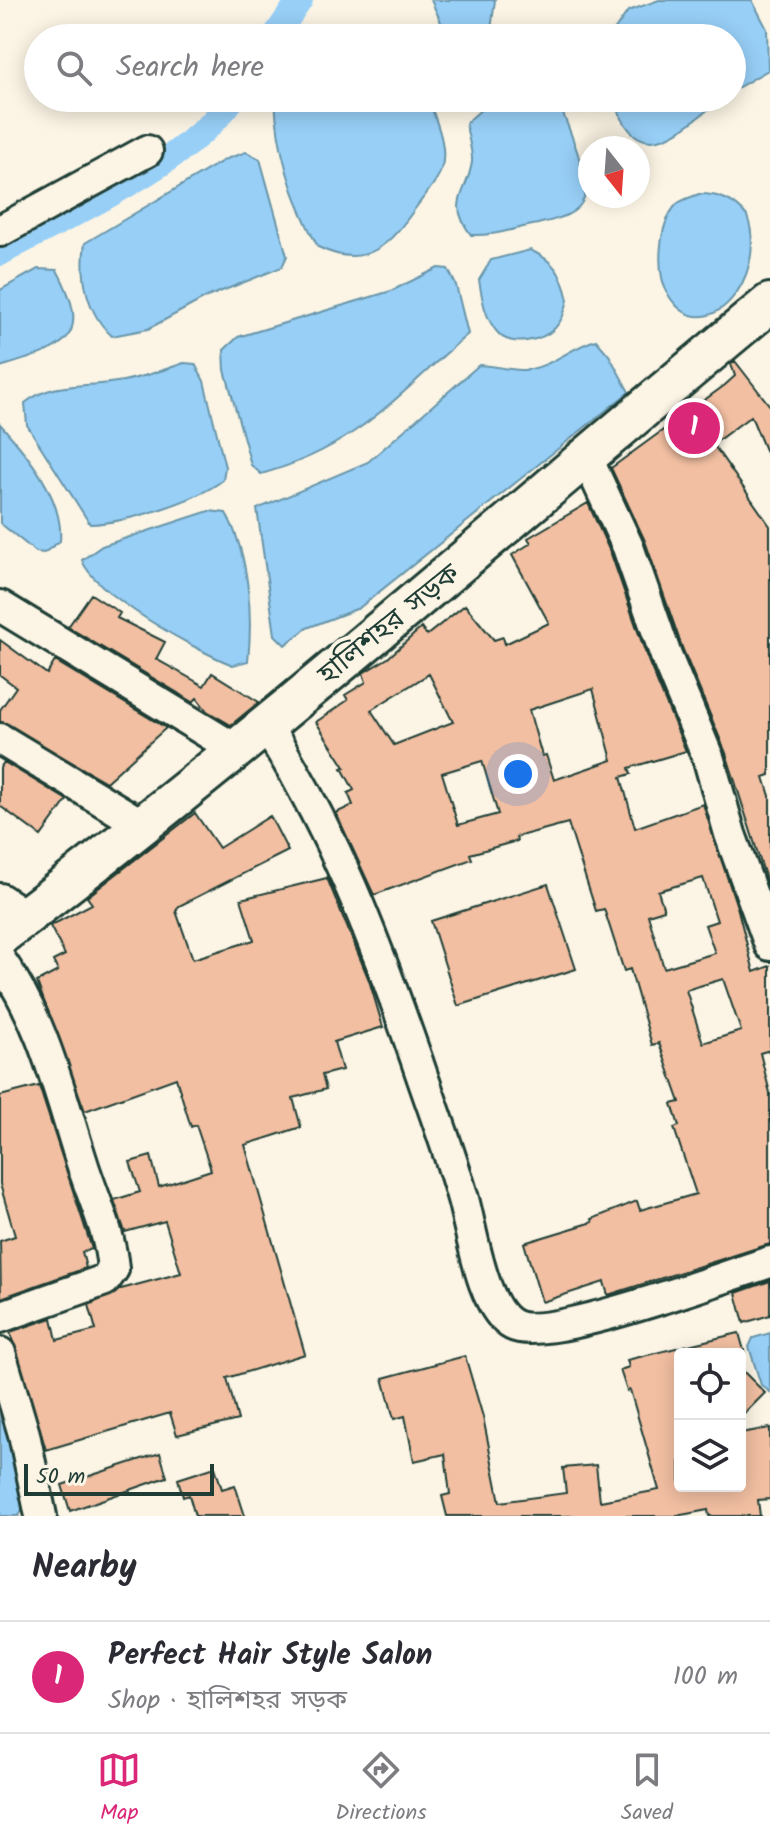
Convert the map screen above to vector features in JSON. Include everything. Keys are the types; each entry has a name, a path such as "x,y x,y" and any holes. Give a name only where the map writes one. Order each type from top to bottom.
{"street":[{"path":"0,231 147,151"},
{"name":"হালিশহর সড়ক","path":"9,917 141,824 235,749 441,581 770,303"},
{"path":"586,456 628,547 666,656 709,760 770,945"},
{"path":"0,606 235,749"},
{"path":"265,724 317,812 370,934 462,1195 496,1311 515,1326 542,1328 577,1322 770,1262"},
{"path":"0,739 141,824"},
{"path":"0,960 29,1006 48,1050 104,1226 113,1269 105,1280 0,1317"},
{"path":"0,1353 27,1447 41,1516"}],"water":[{"path":"431,0 495,0 492,24 442,24"},
{"path":"659,0 752,0 767,29 768,70 746,83 746,24 619,24 628,11"},
{"path":"276,112 433,112 442,143 441,170 407,220 387,242 364,255 335,254 318,247 301,212 288,175"},
{"path":"478,112 562,112 578,154 578,207 558,219 497,233 471,235 460,214 459,205 472,153 466,123"},
{"path":"620,112 704,112 676,133 661,139 650,141 650,136 635,135"},
{"path":"246,152 260,159 287,256 282,267 207,297 148,329 112,336 96,316 87,293 83,268 85,243 226,159"},
{"path":"699,194 720,197 737,206 747,216 752,240 750,263 742,284 730,301 716,312 700,316 684,311 669,296 660,262 662,236 671,213 679,202"},
{"path":"530,250 556,269 568,300 560,322 549,333 526,341 511,340 498,333 490,321 479,280 491,260"},
{"path":"438,268 448,269 456,285 468,334 374,417 324,450 261,474 251,465 225,370 224,350 238,337 391,291"},
{"path":"38,269 57,270 73,312 72,327 56,347 0,367 0,290"},
{"path":"596,340 609,355 629,392 359,608 307,628 285,645 275,635 257,509 368,462 479,365 519,370 534,368"},
{"path":"184,363 195,364 204,381 225,467 223,480 196,496 160,510 90,524 27,425 25,403 47,391 123,381"},
{"path":"0,424 42,478 56,509 60,541 44,553 36,552 0,523"},
{"path":"209,511 226,513 240,547 248,585 248,661 233,665 148,620 105,588 82,560 102,546"},
{"path":"770,1333 770,1392 761,1385 749,1347 753,1338"},
{"path":"0,1386 28,1497 19,1516 0,1516"}],"building":[{"path":"735,361 770,406 770,462 751,416 713,444 770,526 770,775 764,777 770,796 770,892 726,753 683,650 645,541 611,468 725,385 735,376 731,364"},
{"path":"588,503 611,554 649,663 686,751 629,768 631,774 621,777 635,828 703,804 738,910 754,972 770,966 770,1050 760,1053 770,1093 770,1244 608,1295 604,1282 542,1302 524,1243 593,1222 592,1219 637,1201 640,1210 696,1194 674,1128 679,1126 672,1104 680,1102 659,1043 652,1045 630,969 624,971 604,909 596,911 568,823 470,854 472,859 374,895 336,813 353,805 348,793 354,790 342,768 345,767 316,722 348,700 345,695 366,682 363,673 388,658 421,628 427,635 465,605 494,640 503,637 505,644 549,623 512,555 531,543 528,538","holes":["429,674 453,722 394,745 371,710","593,689 612,760 554,780 546,755 542,756 529,710","482,761 498,814 458,825 442,773","703,878 717,921 705,925 715,953 664,968 648,915 664,910 658,891","723,979 741,1031 703,1043 686,990"]},
{"path":"91,594 120,613 117,618 165,642 156,659 204,686 212,673 259,702 231,725 207,711 197,698 193,702 68,627"},
{"path":"0,640 47,674 55,661 166,728 106,782 0,721 0,710 16,687 0,675"},
{"path":"4,762 67,800 41,836 0,806 0,768"},
{"path":"195,813 219,848 270,816 288,851 179,906 176,911 193,959 254,940 241,899 327,878 369,980 383,1027 334,1042 342,1070 322,1075 326,1089 293,1098 301,1127 245,1145 305,1354 227,1378 238,1420 177,1435 170,1413 46,1450 10,1332 52,1318 57,1340 96,1330 89,1305 121,1289 181,1273 165,1221 125,1232 114,1200 140,1192 130,1162 151,1156 159,1187 211,1170 196,1125 191,1127 176,1078 85,1111 37,982 58,971 53,961 65,955 50,926 92,904 87,897"},
{"path":"548,884 576,969 458,1006 431,921"},
{"path":"39,1086 92,1249 82,1252 86,1268 1,1298 0,1241 15,1236 0,1184 0,1096"},
{"path":"770,1281 770,1315 744,1323 736,1293"},
{"path":"739,1333 743,1348 684,1348"},
{"path":"674,1348 674,1492 746,1492 746,1432 770,1428 770,1499 758,1500 760,1516 709,1516 708,1510 676,1516 447,1516 442,1496 450,1494 445,1454 414,1461 405,1416 394,1419 383,1378 465,1356 483,1417 500,1502 566,1493 563,1468 596,1465 600,1501 659,1490 630,1390 627,1391 620,1370 629,1367 627,1360"},
{"path":"746,1374 765,1393 746,1412"},
{"path":"160,1453 167,1477 70,1511 62,1485"},
{"path":"215,1467 222,1489 235,1485 245,1516 195,1516 189,1495 183,1497 178,1479"}],"waterway":[{"path":"284,24 300,0"},
{"path":"0,253 158,166 221,112"}],"place":[{"name":"Perfect Hair Style Salon","path":"694,428"}]}
